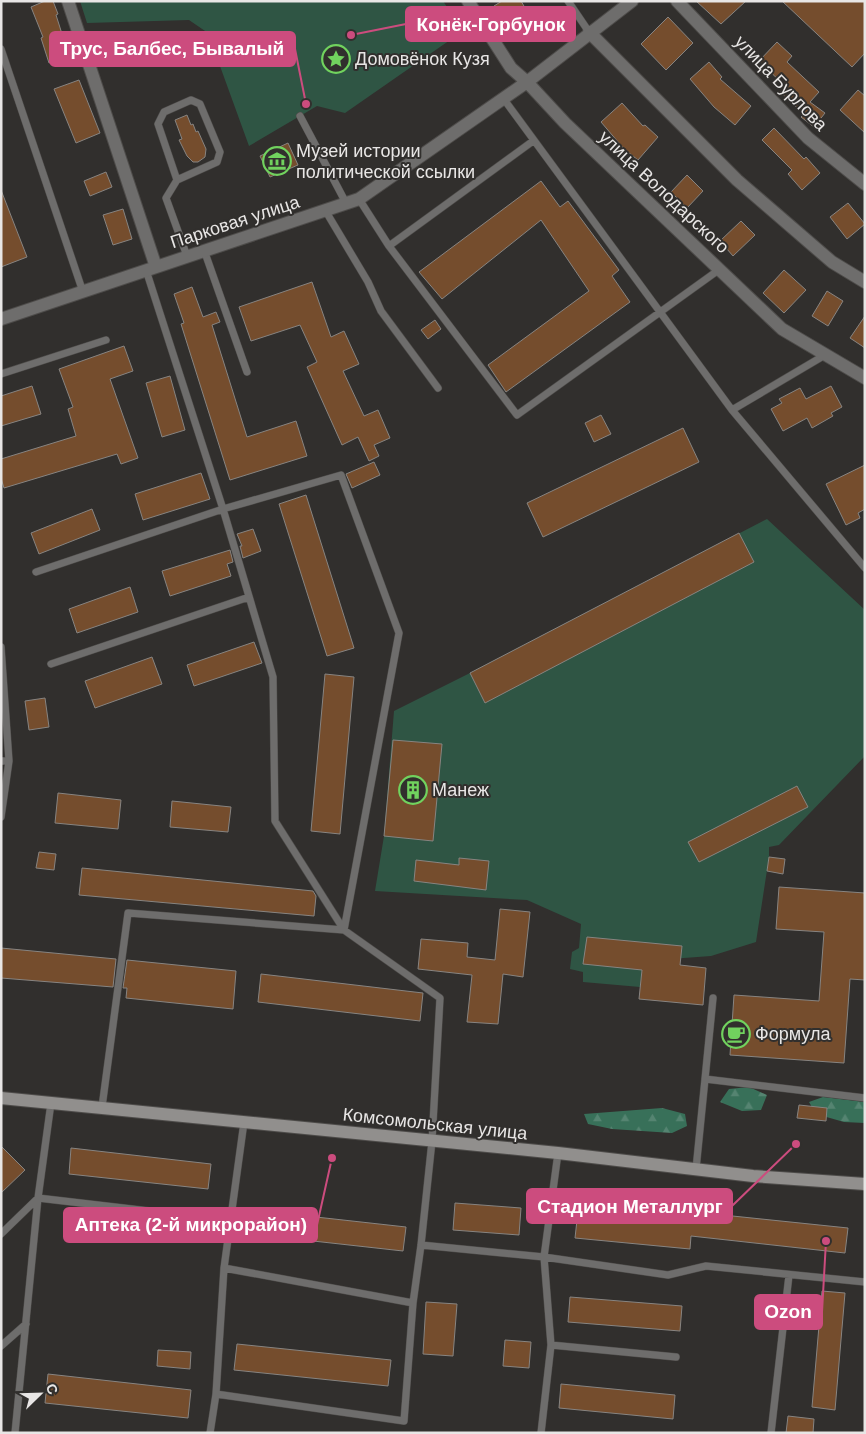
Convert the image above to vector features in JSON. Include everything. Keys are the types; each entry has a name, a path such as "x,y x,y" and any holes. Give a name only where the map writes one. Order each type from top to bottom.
{"main road":[{"name":"Комсомольская улица","path":"1,1098 558,1153 753,1176 865,1184"}],"street":[{"path":"68,1 151,268"},
{"name":"улица Володарского","path":"468,1 511,68 527,82 565,123 782,329 865,378"},
{"name":"Парковая улица","path":"1,319 358,199 527,82 632,1"},
{"name":"улица Бурлова","path":"677,1 808,138 865,184"},
{"path":"590,32 737,180 832,262 865,282"}],"lane":[{"path":"568,1 590,32"},
{"path":"1,49 83,292"},
{"path":"503,98 732,410 865,568"},
{"path":"177,180 158,124 164,112 191,100 200,104 220,152 218,162 177,180 166,198 186,256"},
{"path":"300,116 346,203"},
{"path":"389,246 533,141"},
{"path":"358,199 389,246 517,414 720,269"},
{"path":"325,210 368,282 381,311 438,388"},
{"path":"204,250 247,372"},
{"path":"151,268 273,677 275,821 344,930 440,998 432,1141 422,1245 414,1303 404,1421 216,1394"},
{"path":"1,374 106,340"},
{"path":"732,410 825,355"},
{"path":"36,572 223,509 341,475 399,632 344,930"},
{"path":"51,664 249,597"},
{"path":"1,647 5,761 1,817"},
{"path":"102,1107 128,912 344,930"},
{"path":"696,1169 713,998"},
{"path":"705,1079 865,1098"},
{"path":"15,1433 38,1198 51,1103"},
{"path":"210,1433 216,1394 224,1268 244,1122"},
{"path":"541,1433 551,1345 544,1257 558,1153"},
{"path":"38,1198 209,1218"},
{"path":"1,1234 38,1198"},
{"path":"422,1245 544,1257 668,1275 706,1266 865,1282"},
{"path":"224,1268 414,1303"},
{"path":"771,1433 789,1275"},
{"path":"1,1346 26,1324"},
{"path":"551,1345 676,1357"}],"green space":[{"path":"80,1 443,1 463,31 345,113 317,106 249,146 208,33 189,20 87,23"},
{"path":"767,519 865,610 865,756 779,845 769,847 756,942 711,956 643,961 640,987 583,982 583,972 570,969 572,952 579,948 581,924 527,900 375,891 384,836 394,711"},
{"path":"749,1087 767,1095 761,1110 742,1111 720,1102 729,1089"},
{"path":"823,1097 865,1102 865,1123 844,1122 816,1114 809,1102"},
{"path":"662,1108 685,1114 687,1126 672,1133 612,1129 588,1124 584,1114"}],"building":[{"path":"45,1 53,1 69,56 49,63 41,38 43,37 31,7"},
{"path":"502,1 521,1 528,13 506,27 494,6"},
{"path":"696,1 746,1 721,24"},
{"path":"782,1 865,1 865,53 852,67"},
{"path":"668,17 693,43 666,70 641,44"},
{"path":"777,42 792,56 787,62 819,92 810,102 825,113 814,127 801,117 804,114 780,92 786,87 759,61"},
{"path":"709,62 722,77 720,79 751,106 735,125 714,107 690,79"},
{"path":"79,80 100,133 76,143 54,89"},
{"path":"858,90 865,96 865,133 840,110"},
{"path":"622,103 643,126 645,125 658,137 638,160 624,149 601,122"},
{"path":"187,115 191,125 193,124 196,132 198,131 206,149 205,157 198,162 193,162 187,156 179,140 182,139 175,120"},
{"path":"774,128 804,159 806,157 820,173 802,190 788,174 792,170 762,140"},
{"path":"288,143 298,165 270,177 260,156"},
{"path":"106,172 112,187 90,196 84,181"},
{"path":"687,175 703,191 687,208 671,192"},
{"path":"541,181 560,207 568,201 619,270 612,276 630,302 506,392 488,365 589,291 541,220 442,299 419,272"},
{"path":"1,190 27,257 1,267"},
{"path":"848,203 865,224 847,239 830,217"},
{"path":"123,209 132,239 113,245 103,215"},
{"path":"741,221 755,235 733,256 720,241"},
{"path":"784,270 806,290 784,313 763,293"},
{"path":"312,282 331,337 344,331 359,364 343,371 364,416 378,410 390,438 374,445 379,456 369,461 358,437 342,445 307,367 317,362 300,325 251,341 239,307"},
{"path":"192,287 203,317 216,312 220,322 212,325 247,437 296,421 307,456 230,480 181,324 184,323 174,294"},
{"path":"827,291 843,301 828,326 812,316"},
{"path":"865,316 865,348 850,338"},
{"path":"435,320 441,329 428,339 421,330"},
{"path":"124,346 133,371 110,379 138,458 121,464 117,454 4,488 1,478 1,459 76,436 68,409 73,407 59,369"},
{"path":"170,376 185,430 162,437 146,383"},
{"path":"32,386 41,414 1,426 1,396"},
{"path":"831,386 842,407 831,413 833,416 812,428 807,418 783,431 771,409 782,403 779,399 800,388 806,399"},
{"path":"601,415 611,434 594,442 585,423"},
{"path":"683,428 699,462 543,537 527,503"},
{"path":"374,462 380,475 352,488 346,474"},
{"path":"865,465 865,509 858,513 860,518 846,525 826,484"},
{"path":"201,473 210,499 143,520 135,494"},
{"path":"306,495 354,648 327,656 279,504"},
{"path":"92,509 100,530 39,554 31,533"},
{"path":"253,529 261,551 243,558 240,546 242,546 237,534"},
{"path":"739,533 754,562 485,703 470,673"},
{"path":"230,550 233,562 227,564 231,576 170,596 162,571"},
{"path":"130,587 138,612 77,633 69,609"},
{"path":"254,642 262,663 194,686 187,665"},
{"path":"152,657 162,684 95,708 85,681"},
{"path":"325,674 354,677 340,834 311,831"},
{"path":"45,698 49,727 29,730 25,701"},
{"name":"Манеж","path":"393,740 442,744 433,841 384,836"},
{"path":"797,786 808,807 699,862 688,842"},
{"path":"58,793 121,800 118,829 55,823"},
{"path":"172,801 231,807 228,832 170,827"},
{"path":"39,852 56,854 54,870 36,868"},
{"path":"769,857 785,859 783,874 767,871"},
{"path":"459,858 489,861 486,890 414,881 416,860 459,865"},
{"path":"82,868 313,891 316,896 314,916 79,895"},
{"path":"779,887 865,893 865,980 850,979 844,1063 730,1055 734,995 819,1001 824,932 776,929"},
{"path":"500,909 530,912 523,977 503,974 498,1024 467,1022 472,975 418,969 421,939 468,943 467,957 495,960"},
{"path":"587,937 682,946 680,965 706,968 703,1005 639,999 642,970 583,964"},
{"path":"1,948 116,959 113,987 1,978"},
{"path":"127,960 236,971 233,1009 126,998 127,988 123,988"},
{"path":"261,974 423,993 420,1021 258,1002"},
{"path":"799,1105 827,1108 826,1121 797,1118"},
{"path":"1,1146 25,1170 1,1193"},
{"path":"71,1148 211,1164 208,1189 69,1174"},
{"path":"455,1203 521,1208 519,1235 453,1230"},
{"path":"253,1210 406,1227 403,1251 250,1234"},
{"path":"578,1211 692,1223 694,1212 848,1228 845,1253 691,1236 690,1249 575,1238"},
{"path":"822,1291 845,1293 835,1410 812,1407"},
{"path":"570,1297 682,1306 680,1331 568,1322"},
{"path":"426,1302 457,1304 453,1356 423,1354"},
{"path":"505,1340 531,1342 529,1368 503,1366"},
{"path":"237,1344 391,1360 388,1386 234,1370"},
{"path":"158,1350 191,1352 190,1369 157,1366"},
{"path":"48,1374 191,1390 188,1418 45,1403"},
{"path":"561,1384 675,1395 673,1419 559,1408"},
{"path":"788,1416 814,1419 813,1433 786,1433"}],"place":[{"name":"Конёк-Горбунок","path":"351,35"},
{"name":"Домовёнок Кузя","path":"336,59"},
{"name":"Трус, Балбес, Бывалый","path":"306,104"},
{"name":"Музей истории политической ссылки","path":"277,161"},
{"name":"Манеж","path":"413,790"},
{"name":"Формула","path":"736,1034"},
{"name":"Стадион Металлург","path":"796,1144"},
{"name":"Аптека (2-й микрорайон)","path":"332,1158"},
{"name":"Ozon","path":"826,1241"}]}
